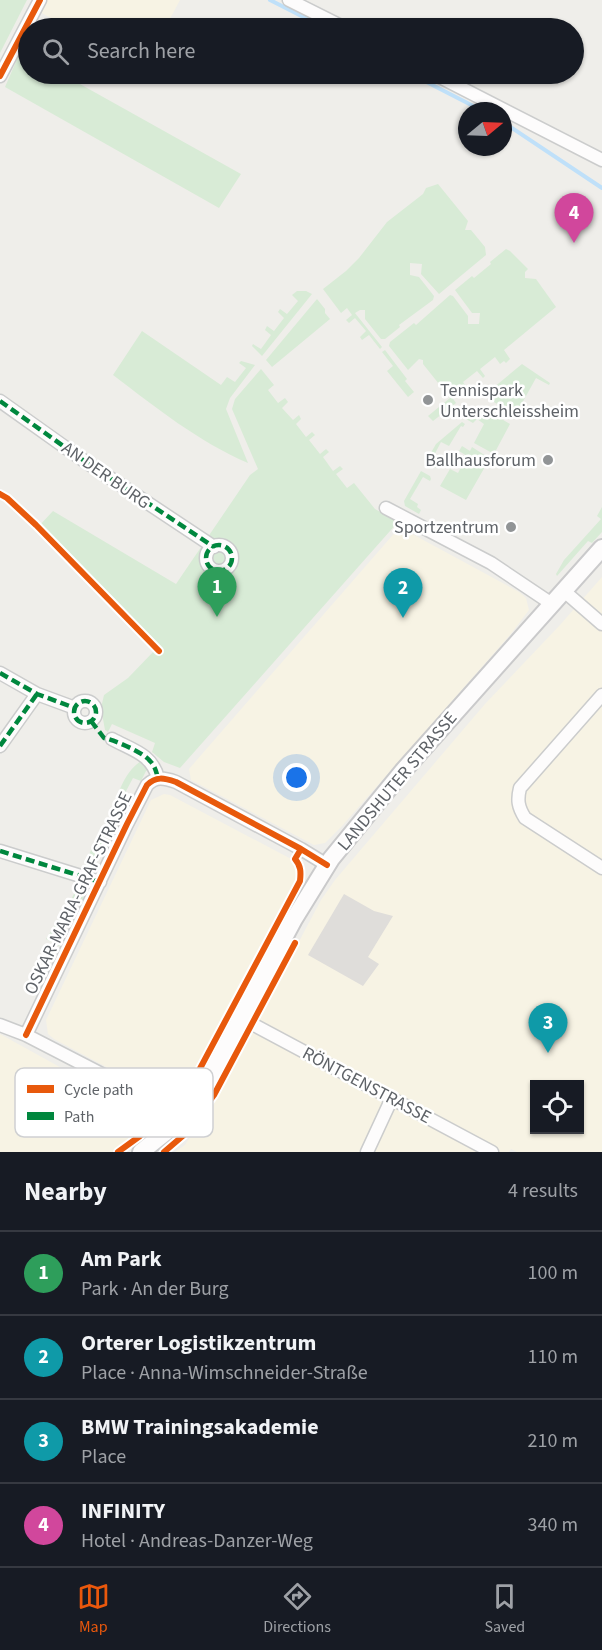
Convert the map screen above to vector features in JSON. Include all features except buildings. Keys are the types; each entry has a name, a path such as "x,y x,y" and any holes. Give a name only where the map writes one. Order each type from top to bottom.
{"main road":[{"name":"LANDSHUTER STRASSE","path":"213,1071 294,919 327,865 403,771 602,548"},
{"name":"LANDSHUTER STRASSE","path":"141,1152 160,1137"}],"street":[{"path":"31,18 40,0"},
{"path":"289,0 325,18"},
{"path":"0,76 18,42"},
{"path":"454,84 602,160"},
{"name":"AN DER BURG","path":"0,401 83,460 214,547"},
{"path":"386,508 491,563 552,604"},
{"path":"564,591 602,624"},
{"path":"0,673 37,694 75,708"},
{"path":"0,746 37,694"},
{"path":"602,695 520,788 518,799 520,810 525,818 602,868"},
{"path":"112,739 148,758 158,778 176,782 327,865"},
{"name":"OSKAR-MARIA-GRAF-STRASSE","path":"26,1035 147,785 158,778"},
{"path":"0,851 100,882"},
{"name":"RÖNTGENSTRASSE","path":"241,1018 492,1152"},
{"path":"0,1026 26,1035 92,1068"},
{"path":"367,1152 392,1098"}],"shaded area":[{"path":"47,0 180,0 170,18 51,18 40,12"},
{"path":"398,529 403,529 519,592 526,598 529,610 510,635 342,826 325,843 314,845 191,780 189,769"},
{"path":"602,577 602,1152 517,1152 511,1149 509,1152 175,1152 185,1145 190,1137 213,1137 213,1100 239,1058 321,900 335,880 485,704"},
{"path":"164,794 170,795 295,861 299,870 294,886 198,1068 108,1068 48,1034 46,1020 151,800"},
{"path":"344,894 374,911 393,916 368,957 379,964 363,986 308,955"},
{"path":"0,1034 62,1068 15,1068 15,1137 134,1137 112,1152 0,1152"}],"green space":[{"path":"0,0 27,0 0,53"},
{"path":"18,57 18,84 80,84 241,174 219,208 5,87"},
{"path":"438,184 468,221 465,230 471,230 485,247 486,255 439,294 421,274 422,264 410,263 410,275 419,277 434,296 433,300 399,325 400,327 385,339 381,339 365,319 365,310 355,313 382,347 380,349 369,335 362,340 360,337 366,331 355,318 349,323 346,320 352,315 347,308 341,313 323,289 359,258 387,222 423,194 426,188"},
{"path":"506,249 528,269 525,272 525,278 536,279 556,307 504,350 510,359 506,363 504,361 500,364 495,357 480,369 485,376 483,378 477,371 463,382 468,389 465,391 460,384 449,393 456,403 433,421 428,416 450,398 442,388 445,385 439,384 423,364 423,360 419,359 408,370 389,346 390,342 414,323 416,325 450,295 468,316 468,324 479,324 480,313 472,313 455,290 472,276 474,278"},
{"path":"297,291 312,294 262,356 252,346 253,344 261,349 271,335 265,330 267,326 274,331 284,318 278,312 280,309 287,314 298,301 292,295"},
{"path":"317,299 330,319 272,367 266,360"},
{"path":"142,331 221,385 227,377 235,382 246,368 239,363 241,361 255,365 230,398 226,409 248,463 195,434 113,375"},
{"path":"385,350 414,392 408,397 387,371 393,366 382,352"},
{"path":"522,364 550,383 549,385 536,378 516,414 490,400 487,393"},
{"path":"261,369 274,385 268,390 278,403 285,398 288,402 282,408 293,420 299,415 301,419 296,424 306,437 312,432 315,435 309,440 320,454 326,449 329,452 323,457 333,471 340,466 343,469 336,474 347,488 354,483 375,509 398,522 180,768 164,762 152,752 155,743 112,724 108,732 105,730 101,708 104,695 128,678 154,651 37,528 53,511 176,584 250,475 258,469 232,409 235,399"},
{"path":"481,407 510,424 494,454 474,443 484,424 477,419 473,423 466,419"},
{"path":"462,422 465,424 461,426 449,446 441,442 431,461 438,467 434,468 425,463 436,444"},
{"path":"462,446 470,451 472,447 486,456 483,462 486,465 466,500 440,486 450,469 458,473 467,456 459,451"},
{"path":"421,471 431,479 430,481 423,477 410,499 418,504 417,507 421,510 419,514 405,506 404,501"},
{"path":"602,507 602,532 592,543 588,541 557,576 564,560 601,519 597,516"},
{"path":"141,761 150,769 146,771 141,781 133,778 125,793 134,797 131,801 123,797 116,812 124,816 122,821 111,814 125,778"},
{"path":"107,821 119,827 118,830 109,826 102,841 110,846 108,849 100,846 92,862 101,866 93,872 83,872 88,856"},
{"path":"80,881 86,889 81,906 73,902 67,915 75,919 72,926 64,922 55,938 63,943 61,947 46,939 71,900"}],"waterway":[{"path":"270,0 305,18"},
{"path":"430,84 465,102"},
{"path":"512,128 602,188"}],"marked path":[{"path":"0,401 83,460 214,547"},
{"path":"219,545 228,549 232,558 228,567 219,571 210,567 206,558 210,549 219,545"},
{"path":"0,673 37,694 75,708"},
{"path":"0,746 37,694"},
{"path":"85,701 95,708 96,712 89,722 85,723 75,716 74,712 81,702 85,701"},
{"path":"91,721 104,738 128,747 152,763 158,778"},
{"path":"0,851 100,882"}],"cycle path":[{"path":"31,18 40,0"},
{"path":"0,76 18,42"},
{"path":"0,494 36,525 159,651"},
{"path":"26,1035 127,824 147,785 154,780 164,779 176,782 327,865"},
{"path":"200,1068 300,881 300,869 295,859 301,849"},
{"path":"213,1096 295,943"},
{"path":"118,1152 139,1137"},
{"path":"164,1152 182,1137"}],"place":[{"name":"INFINITY","path":"574,243"},
{"name":"Tennispark Unterschleissheim","path":"428,400"},
{"name":"Ballhausforum","path":"548,460"},
{"name":"Sportzentrum","path":"511,527"},
{"name":"Am Park","path":"217,617"},
{"name":"Orterer Logistikzentrum","path":"403,618"},
{"name":"BMW Trainingsakademie","path":"548,1053"}]}
